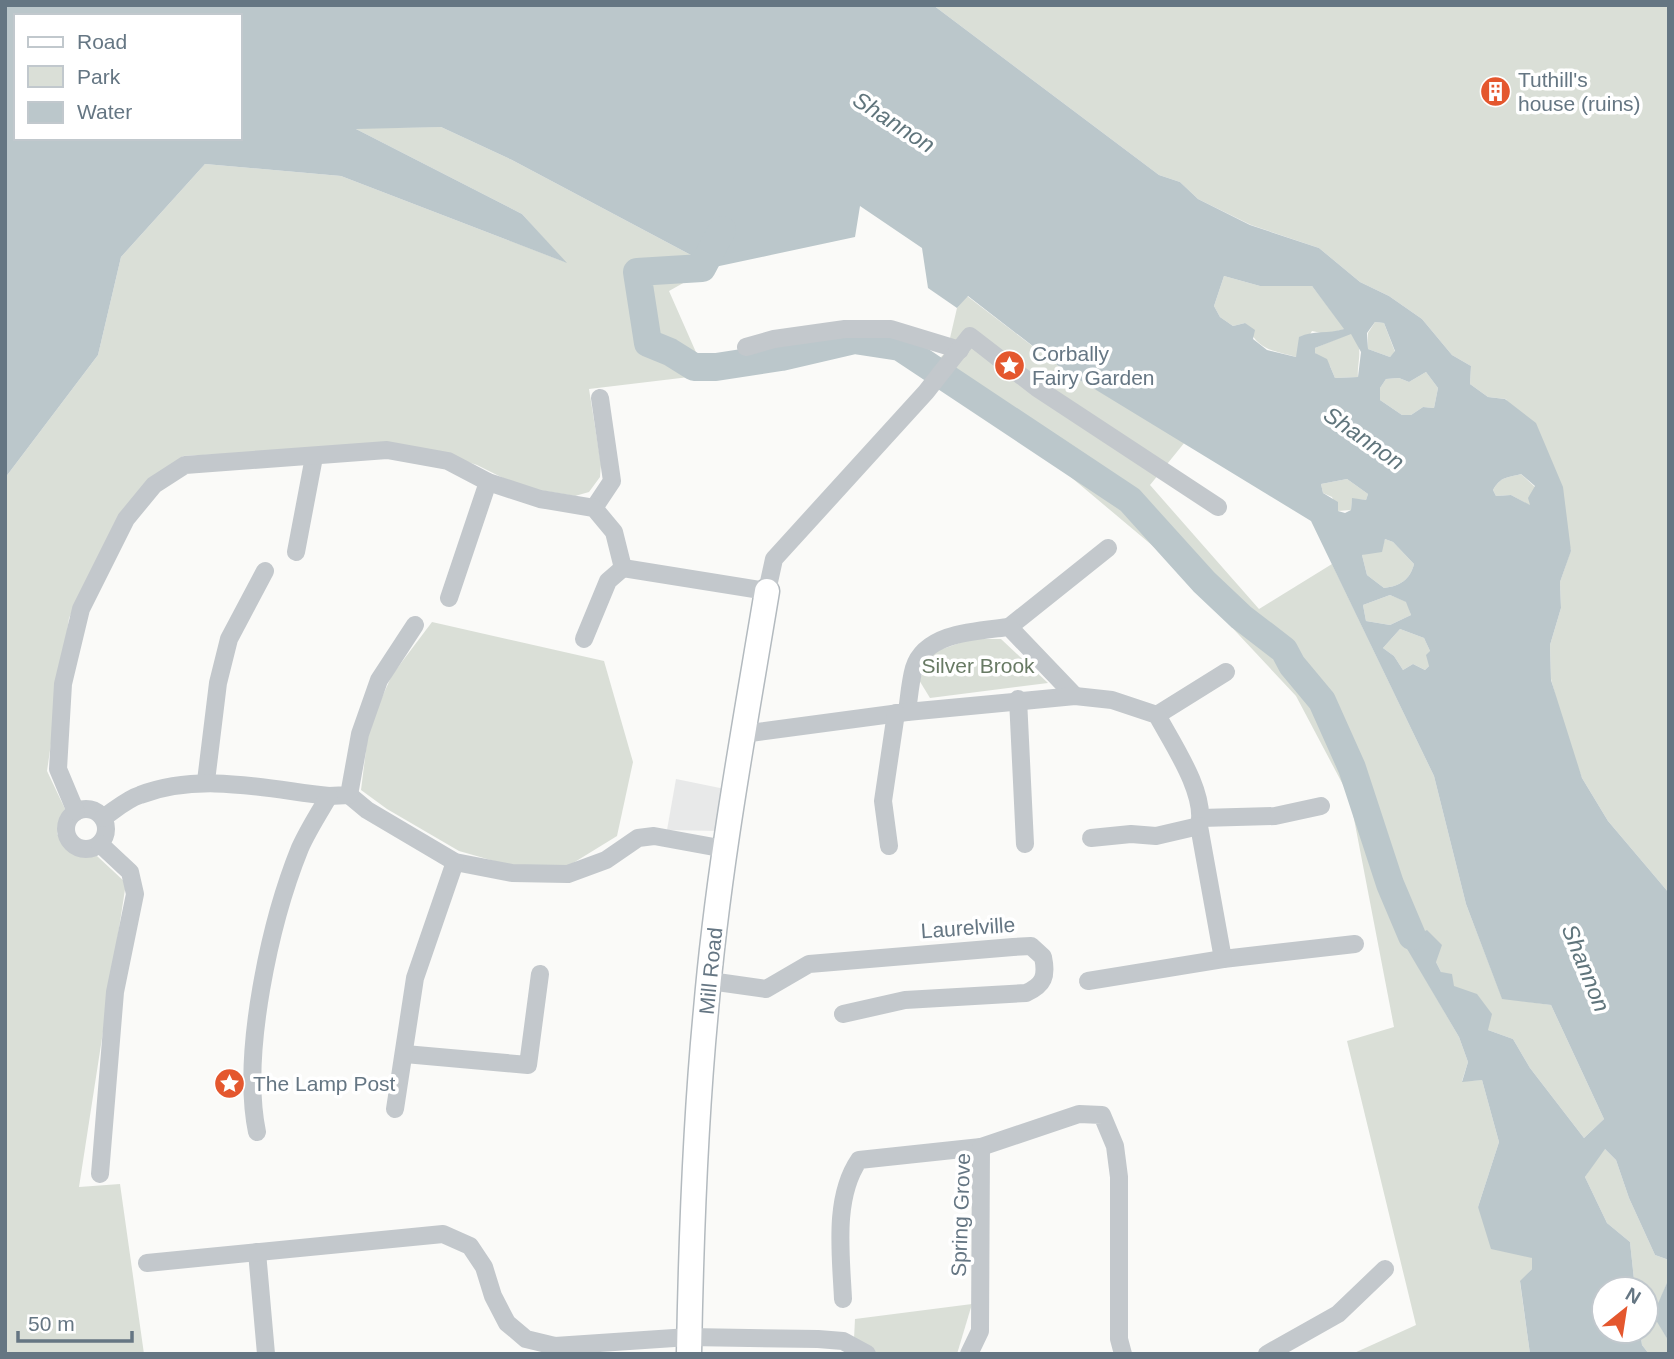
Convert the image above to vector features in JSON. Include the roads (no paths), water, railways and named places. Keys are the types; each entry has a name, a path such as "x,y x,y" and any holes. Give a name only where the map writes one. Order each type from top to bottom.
{"street":[{"path":"746,347 774,339 845,329 891,329 960,349"},
{"path":"622,568 767,591 774,559 926,393 970,336 1037,388 1218,507"},
{"path":"594,508 612,481 600,398"},
{"path":"76,812 58,769 63,684 81,609 126,519 155,485 186,465 220,460 314,457 387,450 448,461 488,482 540,499 594,508 614,532 622,568"},
{"path":"296,552 314,457"},
{"path":"449,598 488,482"},
{"path":"889,846 883,801 914,666 927,646 958,634 1009,627 1108,548"},
{"path":"584,639 608,581 622,568"},
{"path":"206,781 218,683 229,639 265,571"},
{"name":"Mill Road","path":"689,1345 695,1162 710,981 725,849 767,591"},
{"path":"349,795 360,734 379,680 415,625"},
{"path":"1009,627 1075,696"},
{"path":"1157,715 1227,672"},
{"path":"743,734 902,712 1018,699 1075,696 1112,700 1157,715 1191,779 1223,959"},
{"path":"1018,699 1025,844"},
{"path":"103,818 138,795 183,783 206,781 329,796 349,795 367,810 455,862 512,873 569,874 606,860 638,838 654,836 725,849"},
{"path":"257,1132 252,1106 254,1040 274,934 301,847 329,796"},
{"path":"1091,838 1131,834 1156,836 1200,822 1275,816 1321,806"},
{"path":"88,809 103,818 107,828 100,844 81,848 71,841 66,829 76,812 88,809"},
{"path":"100,844 130,872 135,894 116,992 100,1174"},
{"path":"395,1109 415,978 455,862"},
{"path":"1088,981 1223,959 1355,944"},
{"name":"Laurelville","path":"710,981 766,989 809,964 1013,947 1031,947 1043,957 1046,974 1039,987 1026,993 905,1000 843,1014"},
{"path":"405,1054 528,1065 540,974"},
{"name":"Spring Grove","path":"969,1354 980,1331 981,1147 1079,1114 1102,1115 1115,1146 1119,1177 1118,1339 1123,1354"},
{"path":"843,1299 841,1230 850,1173 859,1160 981,1147"},
{"path":"147,1263 443,1234 470,1246 484,1267 493,1296 507,1322 526,1339 555,1346 843,1340 867,1354"},
{"path":"257,1252 266,1354"},
{"path":"1267,1354 1338,1314 1385,1269"}],"water":[{"name":"Shannon","path":"5,5 933,5 1159,175 1180,182 1198,199 1250,225 1319,248 1360,282 1389,296 1422,319 1452,355 1471,366 1470,384 1488,397 1505,399 1536,423 1563,487 1571,551 1560,582 1561,608 1550,645 1551,680 1582,778 1608,821 1669,893 1669,1260 1655,1255 1629,1198 1616,1160 1605,1149 1585,1177 1607,1223 1630,1242 1634,1275 1590,1275 1590,1345 1642,1345 1649,1354 1530,1354 1520,1281 1532,1269 1532,1258 1491,1249 1478,1207 1499,1142 1482,1080 1462,1082 1468,1062 1459,1037 1403,942 1427,930 1442,945 1436,962 1441,972 1452,974 1454,986 1477,994 1492,1014 1488,1030 1513,1039 1530,1068 1584,1138 1604,1119 1551,1005 1502,999 1466,904 1434,776 1311,521 1065,371 968,296 957,308 928,288 922,248 860,206 855,237 710,268 706,263 512,160 441,127 356,129 522,214 567,263 341,176 205,164 121,257 98,355 5,478","holes":["1224,276 1260,286 1312,286 1344,329 1299,337 1296,357 1267,350 1253,339 1255,330 1245,323 1233,326 1220,317 1214,306","1375,322 1384,323 1395,351 1390,357 1368,349 1367,333","1351,334 1361,352 1358,377 1335,378 1327,359 1315,353 1315,348","1426,372 1438,388 1434,408 1423,407 1411,415 1402,415 1380,400 1380,388 1386,379 1399,378 1409,382","1521,474 1535,486 1528,498 1530,505 1511,495 1496,496 1493,490 1502,480","1347,479 1368,494 1366,500 1352,498 1351,510 1345,513 1338,511 1338,502 1323,493 1321,484","1385,539 1393,542 1414,564 1404,581 1384,588 1367,575 1362,555 1382,552","1390,595 1406,602 1411,615 1390,625 1366,621 1363,605","1400,629 1424,638 1430,651 1426,655 1429,666 1425,670 1413,664 1403,670 1394,656 1383,648"]},
{"path":"1669,1278 1669,1342 1660,1327 1660,1299"}],"waterway":[{"path":"722,230 702,268 637,272 648,343 670,352 694,367 716,367 781,357 854,340 900,347 1130,500 1204,582 1241,617 1284,650 1292,665 1322,701 1352,768 1390,884 1412,936"}],"place":[{"name":"Tuthill's house (ruins)","path":"1495,92"},
{"name":"Corbally Fairy Garden","path":"1009,366"},
{"name":"The Lamp Post","path":"230,1084"}],"park label":[{"name":"Silver Brook","path":"978,666"}]}
